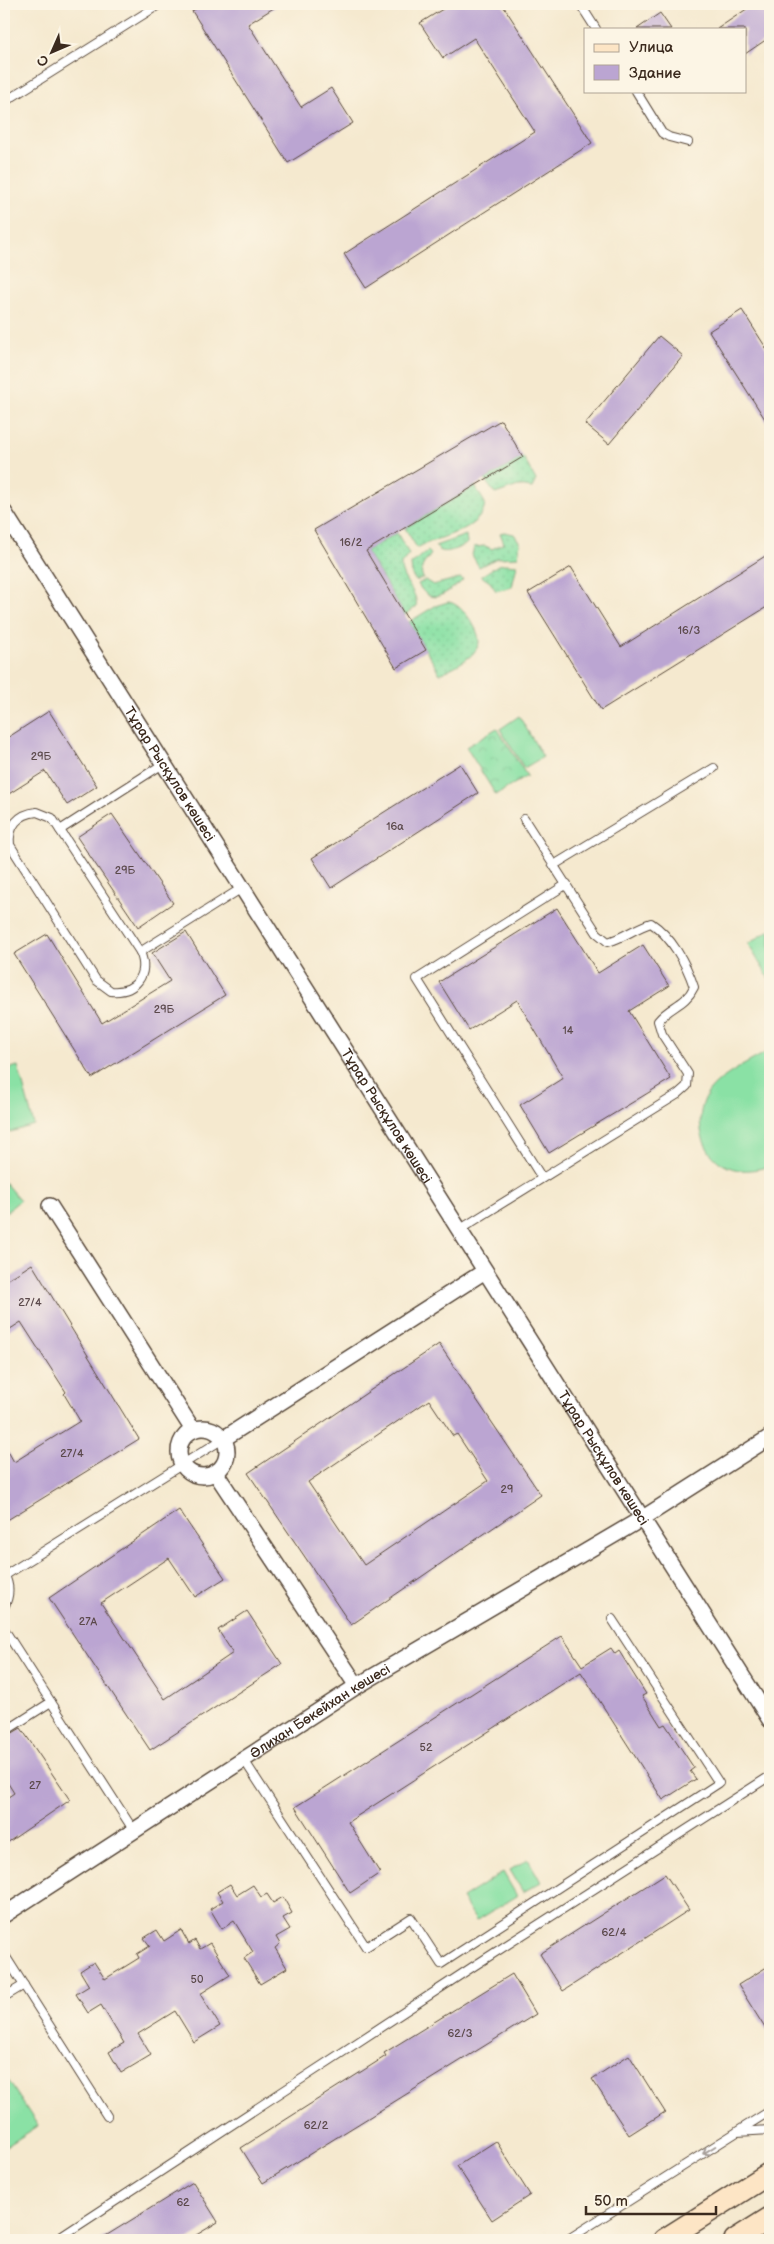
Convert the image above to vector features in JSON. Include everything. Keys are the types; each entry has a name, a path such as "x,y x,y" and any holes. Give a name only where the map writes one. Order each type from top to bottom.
{"main road":[{"path":"664,2240 770,2173"},
{"path":"735,2240 766,2221"}],"street":[{"name":"Тұрар Рысқұлов көшесі","path":"4,512 770,1720"},
{"path":"50,1206 192,1430"},
{"path":"223,1439 485,1271"},
{"path":"206,1428 219,1434 223,1439 227,1453 221,1467 216,1472 208,1475 198,1475 187,1469 182,1463 179,1448 186,1434 192,1430 206,1428"},
{"name":"Әлихан Бөкейхан көшесі","path":"4,1915 357,1686 643,1518 770,1437"},
{"path":"216,1472 357,1686"}],"lane":[{"path":"4,102 160,4"},
{"path":"580,4 595,28"},
{"path":"637,92 662,133 669,138 688,142"},
{"path":"60,830 163,764"},
{"path":"554,865 714,768"},
{"path":"29,813 45,814 52,818 140,952 144,960 144,969 136,985 120,992 111,991 103,987 96,980 10,845 11,829 15,822 29,813"},
{"path":"459,1230 678,1094 687,1086 688,1074 662,1034 658,1021 664,1013 689,998 694,987 689,971 662,930 651,923 639,927 620,939 608,942 597,933 524,819"},
{"path":"542,1178 417,979 567,884"},
{"path":"140,952 242,888"},
{"path":"4,1607 9,1593 4,1575 223,1439"},
{"path":"244,1760 366,1947 411,1918 441,1964 719,1783 612,1619"},
{"path":"4,1629 134,1831"},
{"path":"4,1732 51,1702"},
{"path":"56,2240 474,1966 770,1776"},
{"path":"4,1954 107,2116"},
{"path":"4,1997 24,1985"},
{"path":"566,2240 770,2111"},
{"path":"737,2132 770,2130"}],"green space":[{"path":"523,457 536,480 532,488 518,486 495,494 485,480"},
{"path":"475,486 485,503 482,513 476,521 457,532 417,548 405,528"},
{"path":"397,533 409,554 401,564 401,570 416,601 416,607 405,615 366,551"},
{"path":"500,533 514,534 520,543 518,557 497,558 479,567 472,555 474,547 485,546 492,549 504,543"},
{"path":"466,535 467,543 453,550 445,552 435,546"},
{"path":"428,551 431,554 421,570 423,578 416,581 412,575 411,564"},
{"path":"498,565 517,565 512,587 496,591 490,582 481,576"},
{"path":"460,578 463,580 449,591 433,597 423,591 418,584 425,580 433,585"},
{"path":"448,602 453,603 465,613 475,627 479,641 478,646 471,655 461,663 440,674 409,622 435,606"},
{"path":"519,716 543,757 524,768 500,729"},
{"path":"497,728 527,776 496,795 466,747"},
{"path":"770,930 770,980 748,944"},
{"path":"770,1050 770,1166 748,1170 728,1167 709,1152 704,1141 700,1117 703,1104 708,1093 720,1081 736,1069"},
{"path":"18,1066 34,1125 4,1134 4,1070"},
{"path":"4,1182 20,1200 4,1214"},
{"path":"528,1859 541,1882 523,1892 510,1870"},
{"path":"503,1872 517,1896 476,1921 462,1898"},
{"path":"4,2074 38,2126 4,2148"}],"building":[{"path":"204,4 280,4 248,24 301,107 331,88 353,123 288,163 192,11"},
{"path":"451,4 502,4 592,143 366,288 344,254 535,132 474,38 443,58 420,23"},
{"path":"754,4 770,4 770,37 746,53 746,28 718,28"},
{"path":"660,13 670,28 638,28"},
{"path":"742,310 770,354 770,427 709,331"},
{"path":"659,336 683,356 609,444 585,424"},
{"path":"501,420 523,457 366,551 426,650 396,668 314,530"},
{"path":"770,553 770,605 601,710 528,593 571,567 621,647"},
{"path":"49,711 97,786 67,805 45,771 4,797 4,740"},
{"path":"460,764 478,793 331,888 312,858"},
{"path":"112,814 173,903 138,927 77,837"},
{"path":"557,908 598,973 643,945 669,986 629,1011 671,1079 549,1153 520,1105 563,1078 517,1000 469,1030 439,982"},
{"path":"186,932 225,995 92,1078 14,954 47,934 102,1023 170,981 152,953"},
{"path":"32,1264 139,1439 4,1522 4,1444 14,1462 80,1421 64,1394 66,1392 21,1322 4,1333 4,1282"},
{"path":"439,1344 541,1495 351,1625 248,1473","holes":["429,1400 453,1436 457,1434 488,1481 364,1565 308,1482"]},
{"path":"179,1510 225,1578 195,1597 169,1558 101,1603 165,1699 233,1653 218,1630 247,1611 282,1664 150,1750 49,1598"},
{"path":"562,1636 582,1666 611,1648 615,1654 619,1651 646,1694 642,1696 661,1726 665,1724 694,1768 690,1771 696,1779 663,1800 581,1672 348,1822 380,1873 350,1893 295,1807"},
{"path":"21,1728 70,1800 4,1845 4,1800 14,1793 4,1777 4,1738"},
{"path":"665,1874 689,1910 563,1991 540,1954"},
{"path":"230,1884 237,1895 253,1885 261,1897 267,1894 273,1903 283,1897 292,1913 283,1918 290,1929 276,1937 280,1944 275,1948 287,1968 260,1984 244,1958 253,1952 234,1921 222,1929 210,1909 223,1901 217,1892"},
{"path":"157,1930 164,1941 181,1930 189,1944 195,1940 200,1949 210,1943 230,1975 200,1994 220,2026 194,2042 175,2011 138,2034 151,2055 121,2073 109,2052 124,2043 101,2005 88,2013 76,1994 89,1986 80,1971 94,1962 105,1979 139,1958 137,1954 150,1946 144,1938"},
{"path":"770,1965 770,2036 738,1985"},
{"path":"512,1974 536,2014 263,2183 241,2148 386,2056 384,2053"},
{"path":"629,2055 665,2112 629,2135 592,2079"},
{"path":"496,2141 530,2195 492,2220 457,2166"},
{"path":"193,2182 218,2222 188,2240 99,2240"}]}
